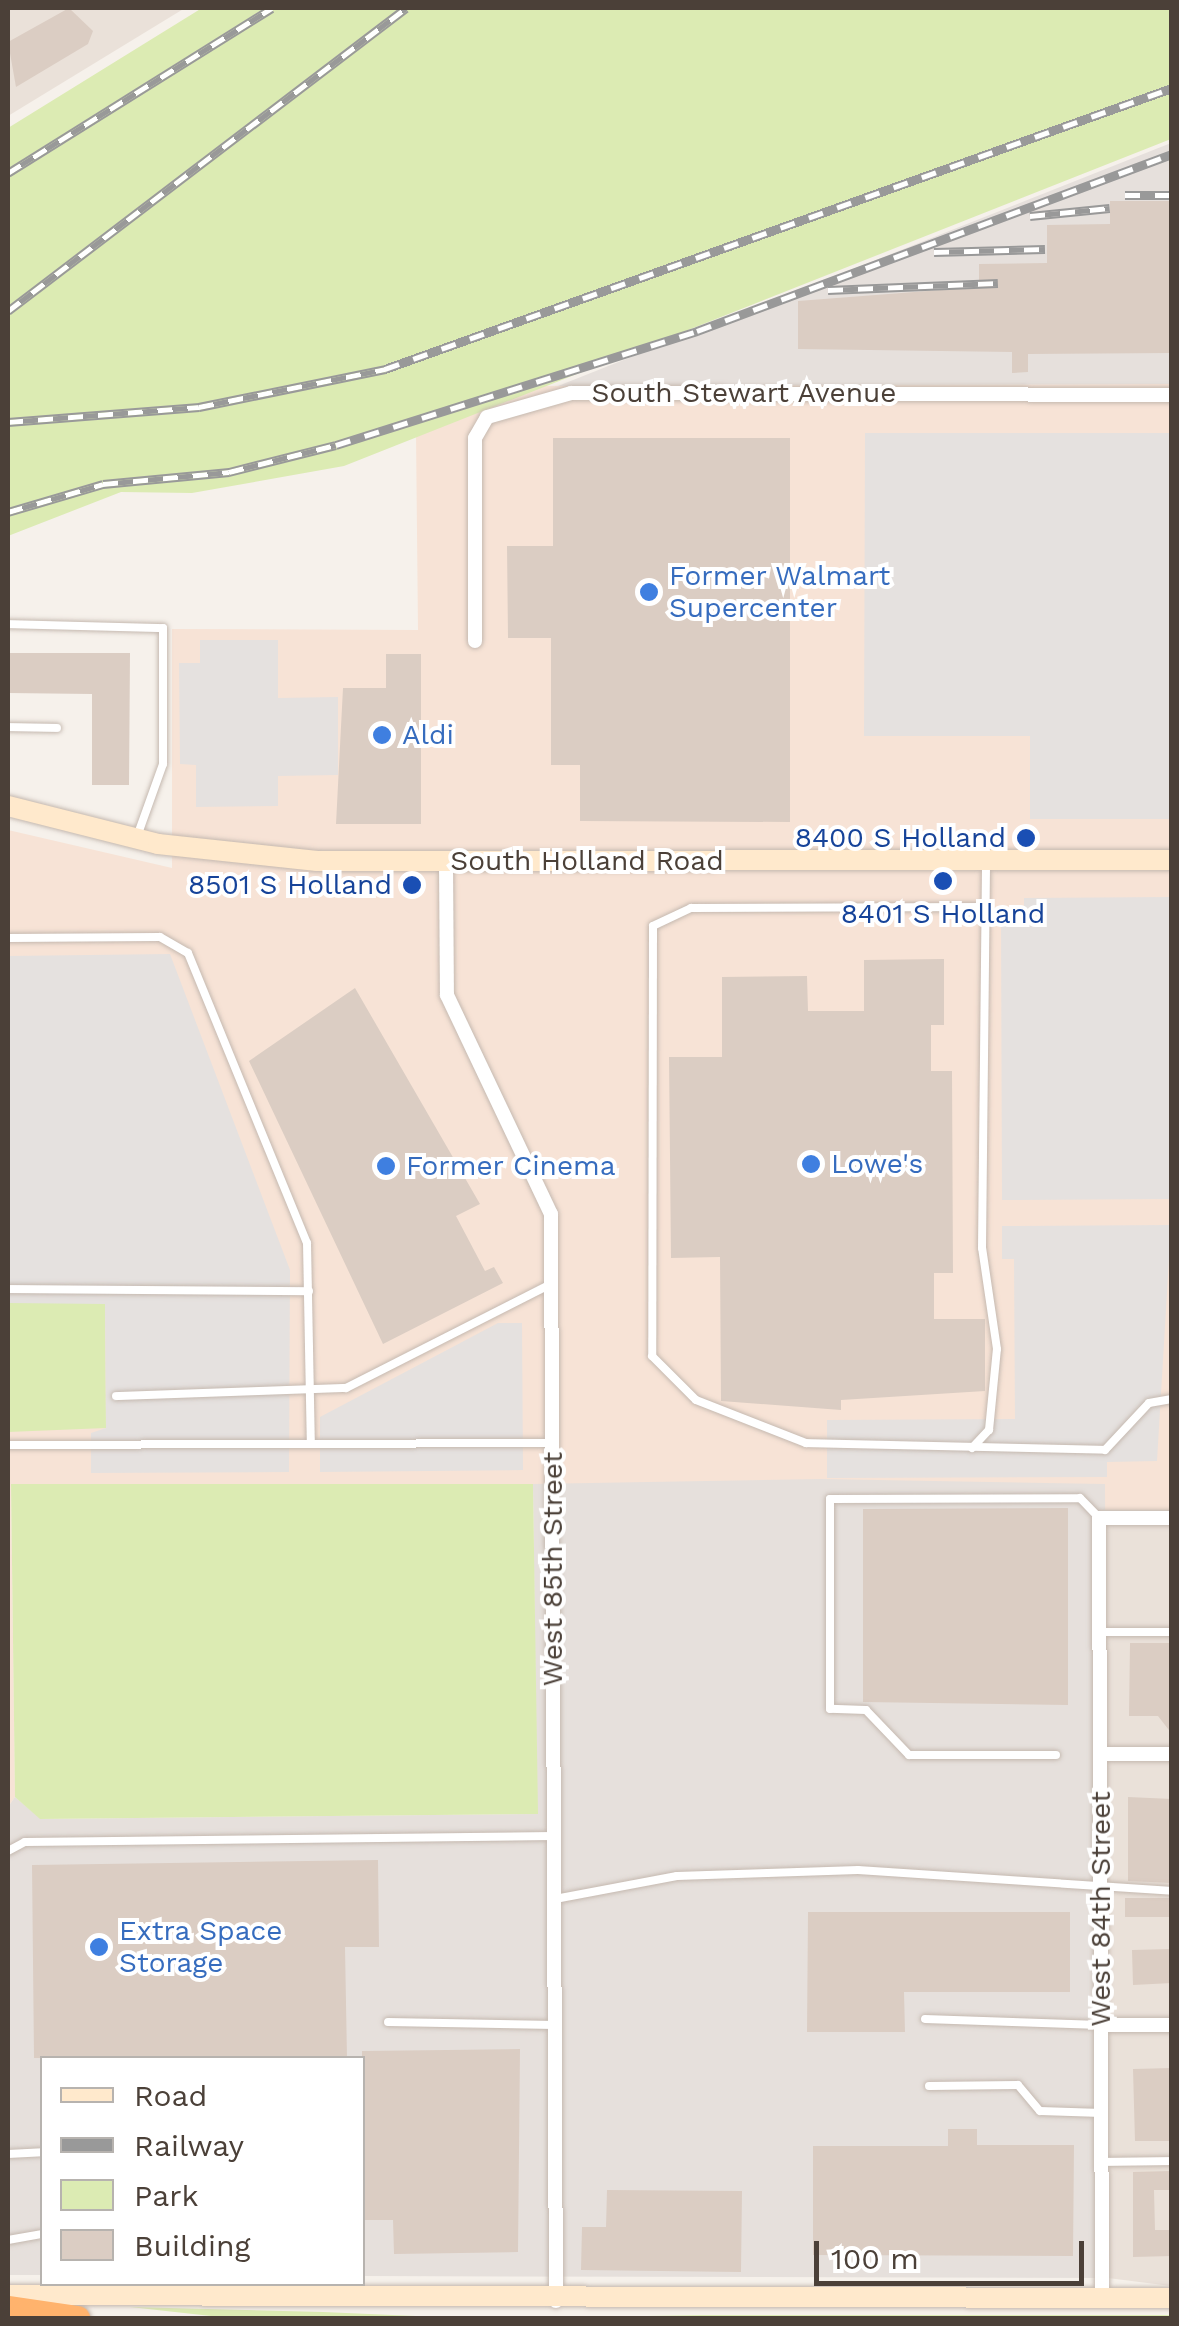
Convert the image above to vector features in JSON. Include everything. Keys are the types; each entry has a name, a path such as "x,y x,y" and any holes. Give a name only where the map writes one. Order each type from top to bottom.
{"highway":[{"path":"8,2308 78,2318"}],"main road":[{"name":"South Holland Road","path":"8,806 136,838 258,858 1172,860"},
{"path":"8,2295 556,2301 1172,2298"}],"street":[{"name":"South Stewart Avenue","path":"475,641 474,438 487,416 571,393 1172,395"},
{"name":"West 85th Street","path":"446,861 447,995 548,1199 552,1284 556,2301"},
{"path":"1099,1518 1172,1518"},
{"name":"West 84th Street","path":"1099,1518 1102,2299"},
{"path":"1100,1754 1172,1754"},
{"path":"1102,2025 1172,2025"}],"lane":[{"path":"8,624 163,628 163,764 136,838"},
{"path":"8,727 57,728"},
{"path":"972,1448 989,1430 996,1350 982,1248 986,860"},
{"path":"984,907 692,908 653,926 646,956 648,1326 664,1376 730,1418 806,1443 1105,1450 1150,1403 1172,1400"},
{"path":"8,938 160,937 188,953 307,1243 311,1444"},
{"path":"116,1396 310,1395 346,1388 552,1284"},
{"path":"8,1289 309,1292"},
{"path":"8,1445 552,1444"},
{"path":"1056,1755 909,1754 866,1710 830,1710 830,1500 1080,1498 1099,1518"},
{"path":"1099,1632 1172,1632"},
{"path":"8,1851 25,1842 554,1836"},
{"path":"554,1900 677,1876 858,1870 1101,1891 1172,1891"},
{"path":"925,2019 1102,2025"},
{"path":"388,2022 555,2025"},
{"path":"929,2086 1018,2085 1040,2112 1102,2113"},
{"path":"8,2154 40,2152"},
{"path":"1102,2162 1172,2162"},
{"path":"8,2240 40,2234"}],"shaded area":[{"path":"8,8 185,8 8,116"},
{"path":"1171,143 1171,384 558,386"},
{"path":"1171,384 1171,1510 1105,1510 1104,1484 11,1484 15,1797 8,1807 8,830 172,868 172,629 418,630 416,433 535,386"},
{"path":"865,433 1171,433 1171,819 1030,819 1030,736 864,736"},
{"path":"200,640 278,640 278,698 338,697 338,775 278,776 278,806 196,807 196,765 180,764 179,663 200,663"},
{"path":"1171,897 1171,1199 1002,1200 1001,918 1024,918 1024,898"},
{"path":"170,954 290,1270 289,1472 91,1473 91,1433 106,1428 105,1304 8,1303 8,956"},
{"path":"1171,1225 1157,1461 1107,1462 1107,1477 827,1478 827,1420 1015,1419 1014,1259 1002,1259 1002,1226"},
{"path":"498,1323 522,1323 523,1470 320,1472 320,1417"},
{"path":"821,1479 1105,1484 1108,2278 365,2276 365,2056 40,2056 40,2275 8,2275 8,1807 15,1797 41,1819 537,1814 533,1484"},
{"path":"1105,1510 1171,1510 1171,2286 1108,2278"}],"green space":[{"path":"202,8 1171,8 1171,139 344,466 192,493 121,492 8,536 8,128"},
{"path":"8,1303 105,1303 106,1428 8,1432"},
{"path":"11,1484 533,1484 538,1814 40,1819 15,1797"},
{"path":"130,2307 323,2312 462,2318 229,2318"},
{"path":"1171,2315 1172,2318 592,2317"}],"building":[{"path":"69,8 93,31 88,44 16,87 8,42"},
{"path":"1110,201 1172,201 1172,353 1028,354 1028,372 1012,373 1012,352 798,349 798,301 979,287 979,264 1047,263 1047,225 1110,224"},
{"name":"Former Walmart Supercenter","path":"553,438 790,438 790,822 580,821 580,765 551,765 551,638 508,638 507,546 553,546"},
{"path":"8,653 130,653 129,785 92,785 92,694 8,693"},
{"name":"Aldi","path":"386,654 421,654 421,824 336,824 343,688 386,688"},
{"name":"Lowe's","path":"944,959 944,1025 931,1025 931,1071 952,1071 953,1273 934,1273 934,1319 985,1319 985,1391 841,1400 841,1410 721,1401 720,1257 671,1258 669,1057 722,1057 722,977 807,976 808,1011 864,1011 864,960"},
{"name":"Former Cinema","path":"355,988 480,1204 456,1216 485,1271 494,1267 503,1283 383,1344 249,1061"},
{"path":"1068,1508 1068,1705 863,1702 863,1509"},
{"path":"1130,1643 1172,1643 1172,1734 1158,1716 1129,1716"},
{"path":"1128,1797 1172,1799 1172,1883 1128,1881"},
{"path":"378,1860 379,1947 345,1947 347,2056 34,2058 32,1865"},
{"path":"1125,1898 1172,1898 1172,1917 1125,1917"},
{"path":"808,1912 1070,1912 1070,1992 904,1992 905,2032 807,2032"},
{"path":"1172,1949 1172,1983 1133,1985 1132,1950"},
{"path":"520,2049 518,2252 394,2254 393,2220 365,2220 362,2051"},
{"path":"1172,2068 1172,2141 1135,2141 1133,2069"},
{"path":"948,2129 977,2129 977,2145 1074,2145 1073,2256 813,2255 813,2146 948,2146"},
{"path":"1172,2171 1172,2190 1154,2190 1155,2230 1172,2230 1172,2256 1133,2257 1133,2172"},
{"path":"607,2190 742,2191 741,2272 581,2270 582,2227 606,2227"}],"railway":[{"path":"8,173 272,8"},
{"path":"8,311 406,8"},
{"path":"8,422 199,407 385,369 1172,88"},
{"path":"8,512 103,484 229,472 336,445 697,331 1172,154"},
{"path":"1125,195 1172,195"},
{"path":"1030,216 1110,208"},
{"path":"934,252 1045,249"},
{"path":"828,290 998,283"}],"place":[{"name":"Former Walmart Supercenter","path":"649,592"},
{"name":"Aldi","path":"382,735"},
{"name":"8400 S Holland","path":"1026,838"},
{"name":"8401 S Holland","path":"943,881"},
{"name":"8501 S Holland","path":"412,885"},
{"name":"Lowe's","path":"811,1164"},
{"name":"Former Cinema","path":"386,1166"},
{"name":"Extra Space Storage","path":"99,1947"}]}
